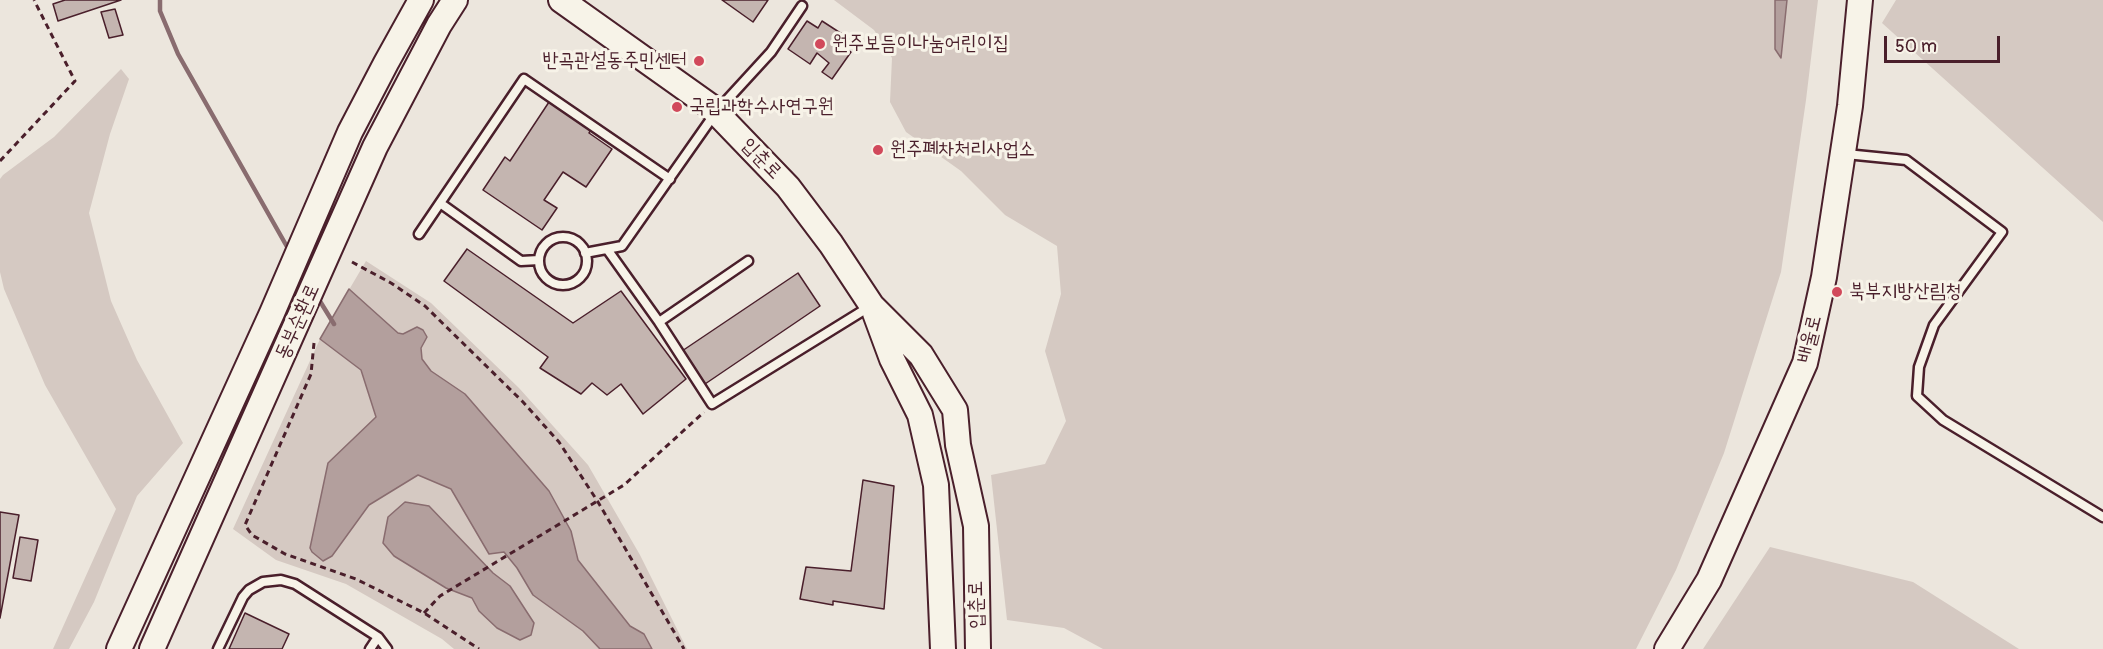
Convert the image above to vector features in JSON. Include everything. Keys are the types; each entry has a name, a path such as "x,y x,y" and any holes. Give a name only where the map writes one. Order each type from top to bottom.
{"street":[{"name":"동부순환로","path":"119,649 272,313 350,132 421,0"},
{"name":"동부순환로","path":"152,649 375,147 439,25 455,0"},
{"name":"입춘로","path":"561,0 716,112 788,187 831,244 872,306 921,355 955,410 958,445 976,526 978,649"},
{"name":"배울로","path":"1667,649 1709,580 1805,363 1824,277 1843,154 1860,0"},
{"name":"입춘로","path":"872,306 892,359 920,415 936,485 943,649"}],"lane":[{"path":"585,253 622,246 716,112 771,52 802,6"},
{"path":"419,234 524,79 670,179"},
{"path":"1843,154 1906,160 2002,232 1934,325 1919,367 1917,396 1943,420 2103,517"},
{"path":"440,203 521,261 539,260"},
{"path":"557,238 572,239 579,243 585,253 587,265 584,272 573,283 557,285 543,275 539,260 544,246 557,238"},
{"path":"608,249 712,404 872,306"},
{"path":"659,322 748,261"},
{"path":"218,649 243,597 249,590 263,582 281,580 295,584 378,637 387,649"},
{"path":"370,649 378,637"}],"path":[{"path":"0,161 75,81 34,0"},
{"path":"352,262 391,283 425,306 523,402 559,442 598,502 684,649"},
{"path":"314,344 311,374 245,525 252,535 285,554 356,579 424,613 479,649"},
{"path":"424,613 440,596 624,485 712,404"}],"shaded area":[{"path":"834,0 1818,0 1781,272 1724,453 1676,570 1636,649 1103,649 1064,628 1007,620 991,475 1045,464 1066,421 1045,351 1061,294 1057,246 1005,215 961,171 906,132 890,102 892,58 874,30"},
{"path":"1775,0 1787,0 1781,58 1775,49"},
{"path":"1896,0 2103,0 2103,222 1882,23"},
{"path":"121,69 129,79 110,134 89,213 111,301 137,360 183,443 137,496 94,602 69,649 53,649 116,509 45,385 4,289 0,272 0,179 54,137"},
{"path":"366,261 431,303 519,388 588,465 640,555 687,649 454,649 442,639 346,584 276,560 233,529 320,339"},
{"path":"349,289 398,333 403,334 417,327 423,330 427,337 421,348 422,359 431,371 465,394 549,491 571,531 578,560 630,626 644,634 652,649 600,649 583,631 533,595 517,568 504,552 489,554 451,489 418,475 369,505 332,556 323,561 312,552 310,548 328,463 376,417 361,370 320,339"},
{"path":"405,502 429,506 493,573 510,586 534,623 531,635 520,640 497,628 479,611 472,598 446,588 394,556 383,543 388,517"},
{"path":"1770,547 1913,582 2019,649 1703,649"}],"building":[{"path":"65,0 121,0 58,21 53,4"},
{"path":"722,0 768,0 753,22"},
{"path":"115,9 123,35 109,38 101,12"},
{"path":"807,21 818,28 822,21 842,34 837,42 851,52 832,79 822,72 829,63 817,53 810,64 788,49"},
{"path":"549,102 591,130 589,133 612,149 586,187 563,172 544,200 557,208 542,230 483,190 505,157 510,161"},
{"path":"467,249 573,323 621,291 686,379 643,414 621,384 607,395 592,383 581,394 540,368 548,357 444,281"},
{"path":"798,273 820,306 705,384 682,351"},
{"path":"863,480 894,486 884,609 833,601 833,605 800,599 806,567 851,571"},
{"path":"0,512 19,515 0,618"},
{"path":"20,537 38,540 31,581 13,578"},
{"path":"245,613 289,634 282,649 229,649"}],"waterway":[{"path":"160,0 160,11 178,54 290,252"},
{"path":"318,298 334,324"}],"place":[{"name":"원주보듬이나눔어린이집","path":"820,44"},
{"name":"반곡관설동주민센터","path":"699,61"},
{"name":"국립과학수사연구원","path":"677,107"},
{"name":"원주폐차처리사업소","path":"878,150"},
{"name":"북부지방산림청","path":"1837,292"}]}
